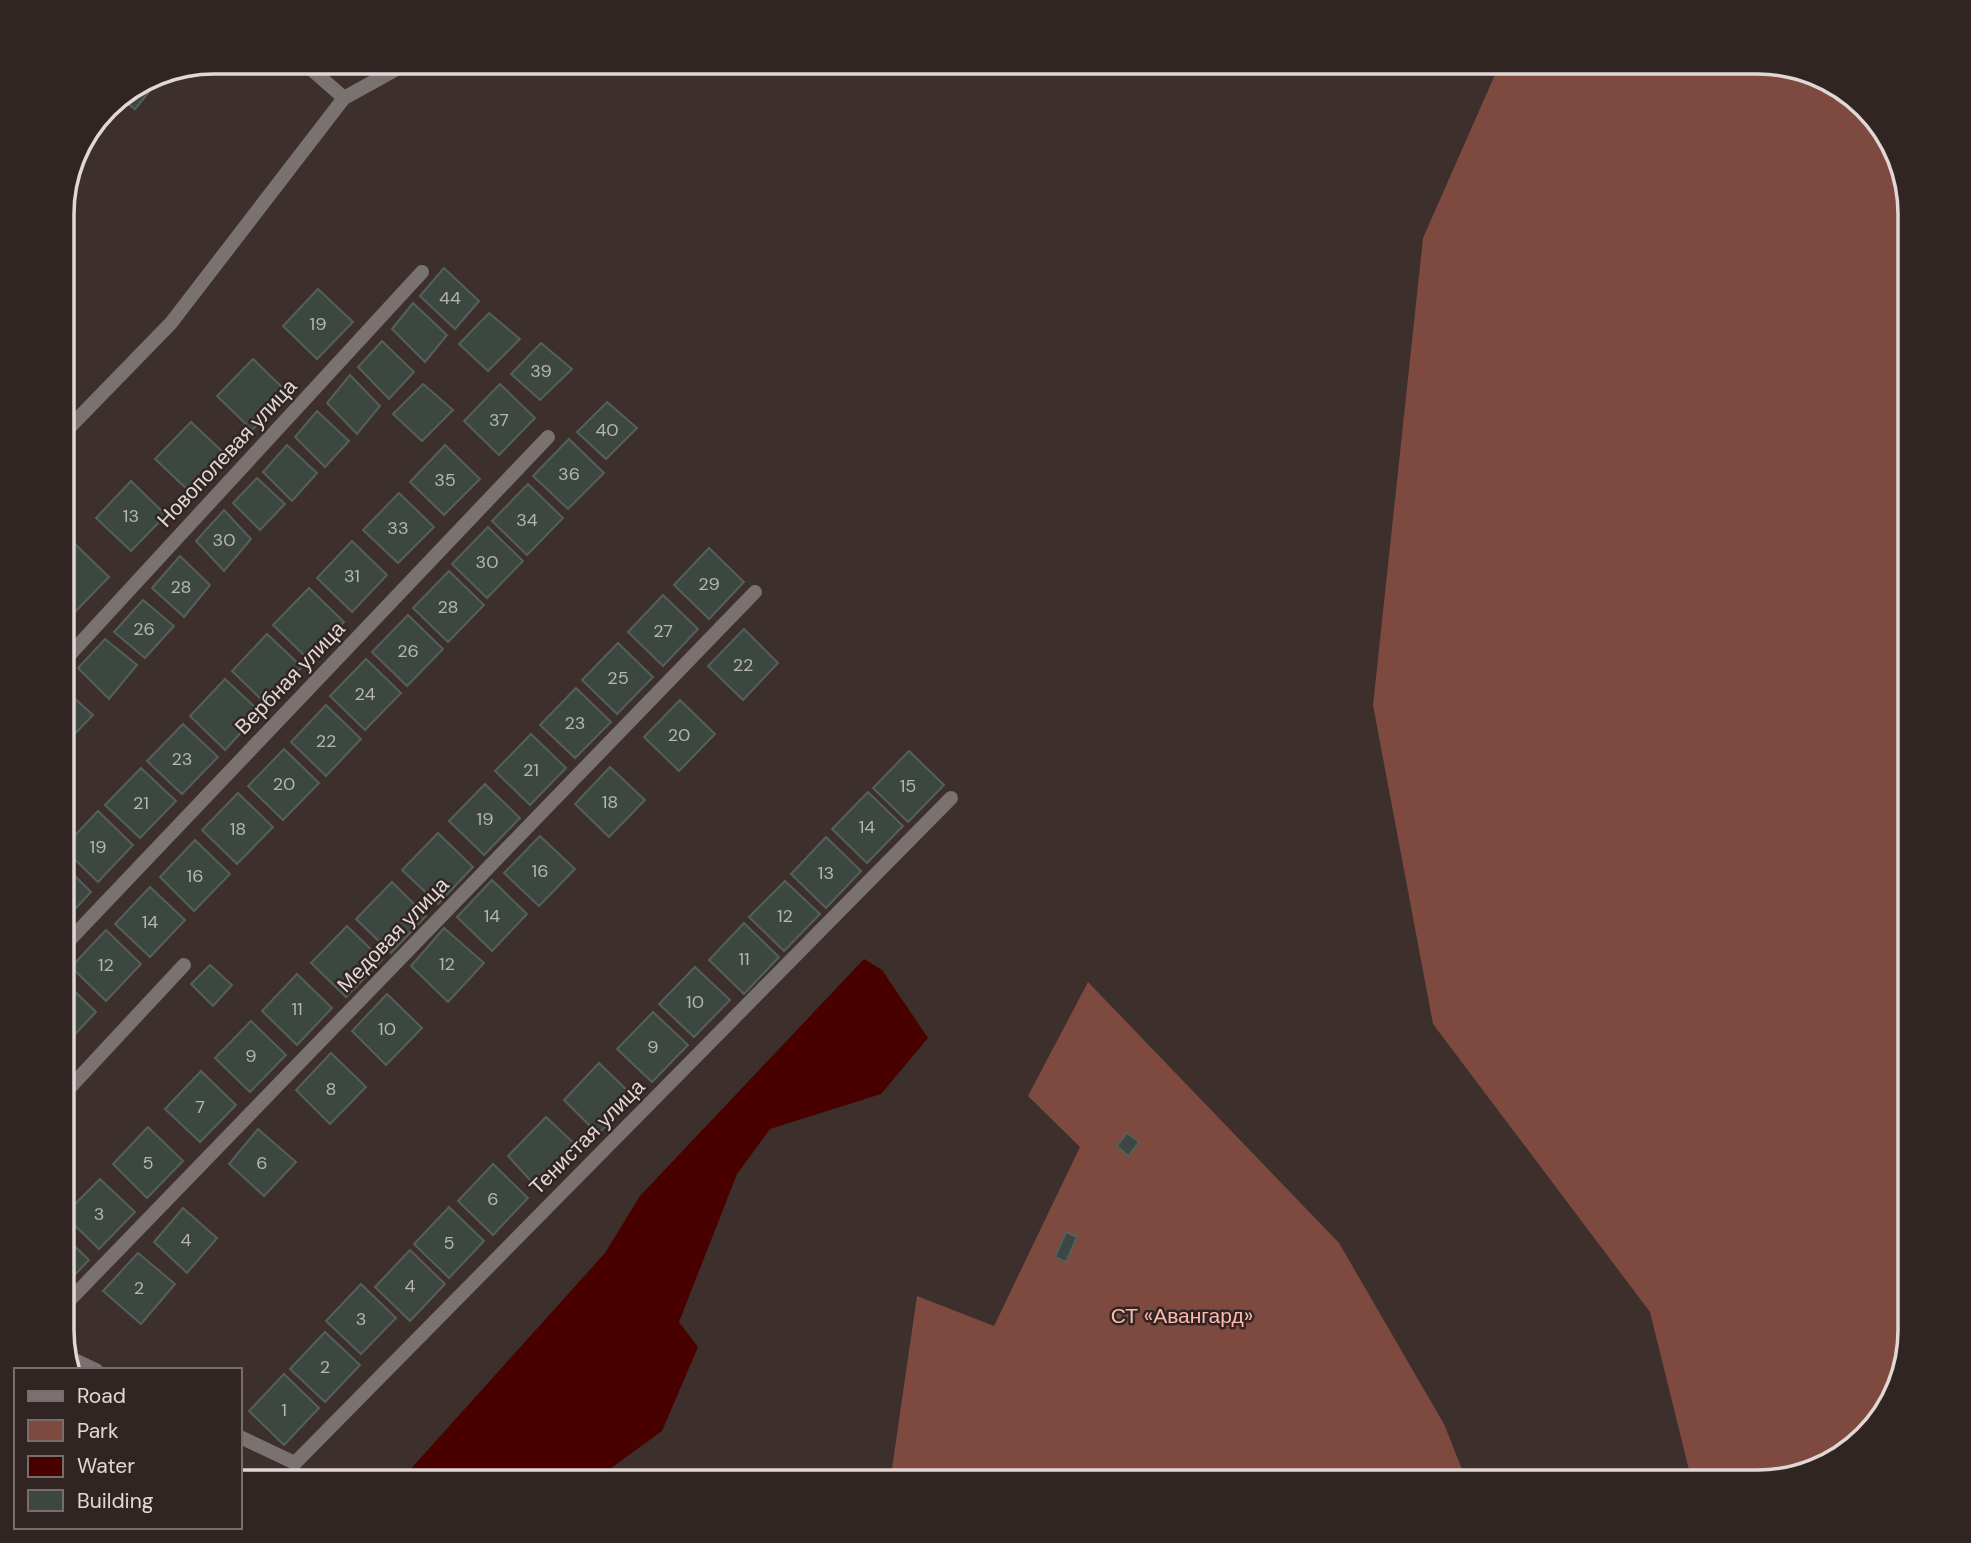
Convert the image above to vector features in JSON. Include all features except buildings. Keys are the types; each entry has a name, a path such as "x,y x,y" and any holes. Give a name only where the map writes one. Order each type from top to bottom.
{"street":[{"path":"317,74 344,98"},
{"path":"74,423 171,323 344,98 387,74"},
{"name":"Новополевая улица","path":"74,650 422,272"},
{"name":"Вербная улица","path":"74,935 548,437"},
{"name":"Медовая улица","path":"74,1296 755,592"},
{"name":"Тенистая улица","path":"242,1438 295,1463 951,798"},
{"path":"74,1083 184,965"}],"green space":[{"path":"1495,74 1785,76 1828,92 1857,114 1883,151 1893,177 1898,213 1898,1330 1890,1375 1869,1415 1857,1429 1828,1451 1794,1465 1758,1470 1689,1470 1650,1312 1433,1024 1373,705 1423,238"},
{"name":"СТ «Авангард»","path":"1088,982 1339,1243 1444,1424 1462,1470 892,1470 917,1296 994,1326 1080,1147 1028,1096"}],"water":[{"path":"864,959 882,970 928,1038 881,1094 770,1129 737,1174 679,1322 698,1347 662,1431 608,1470 410,1470 605,1253 640,1196"}]}
